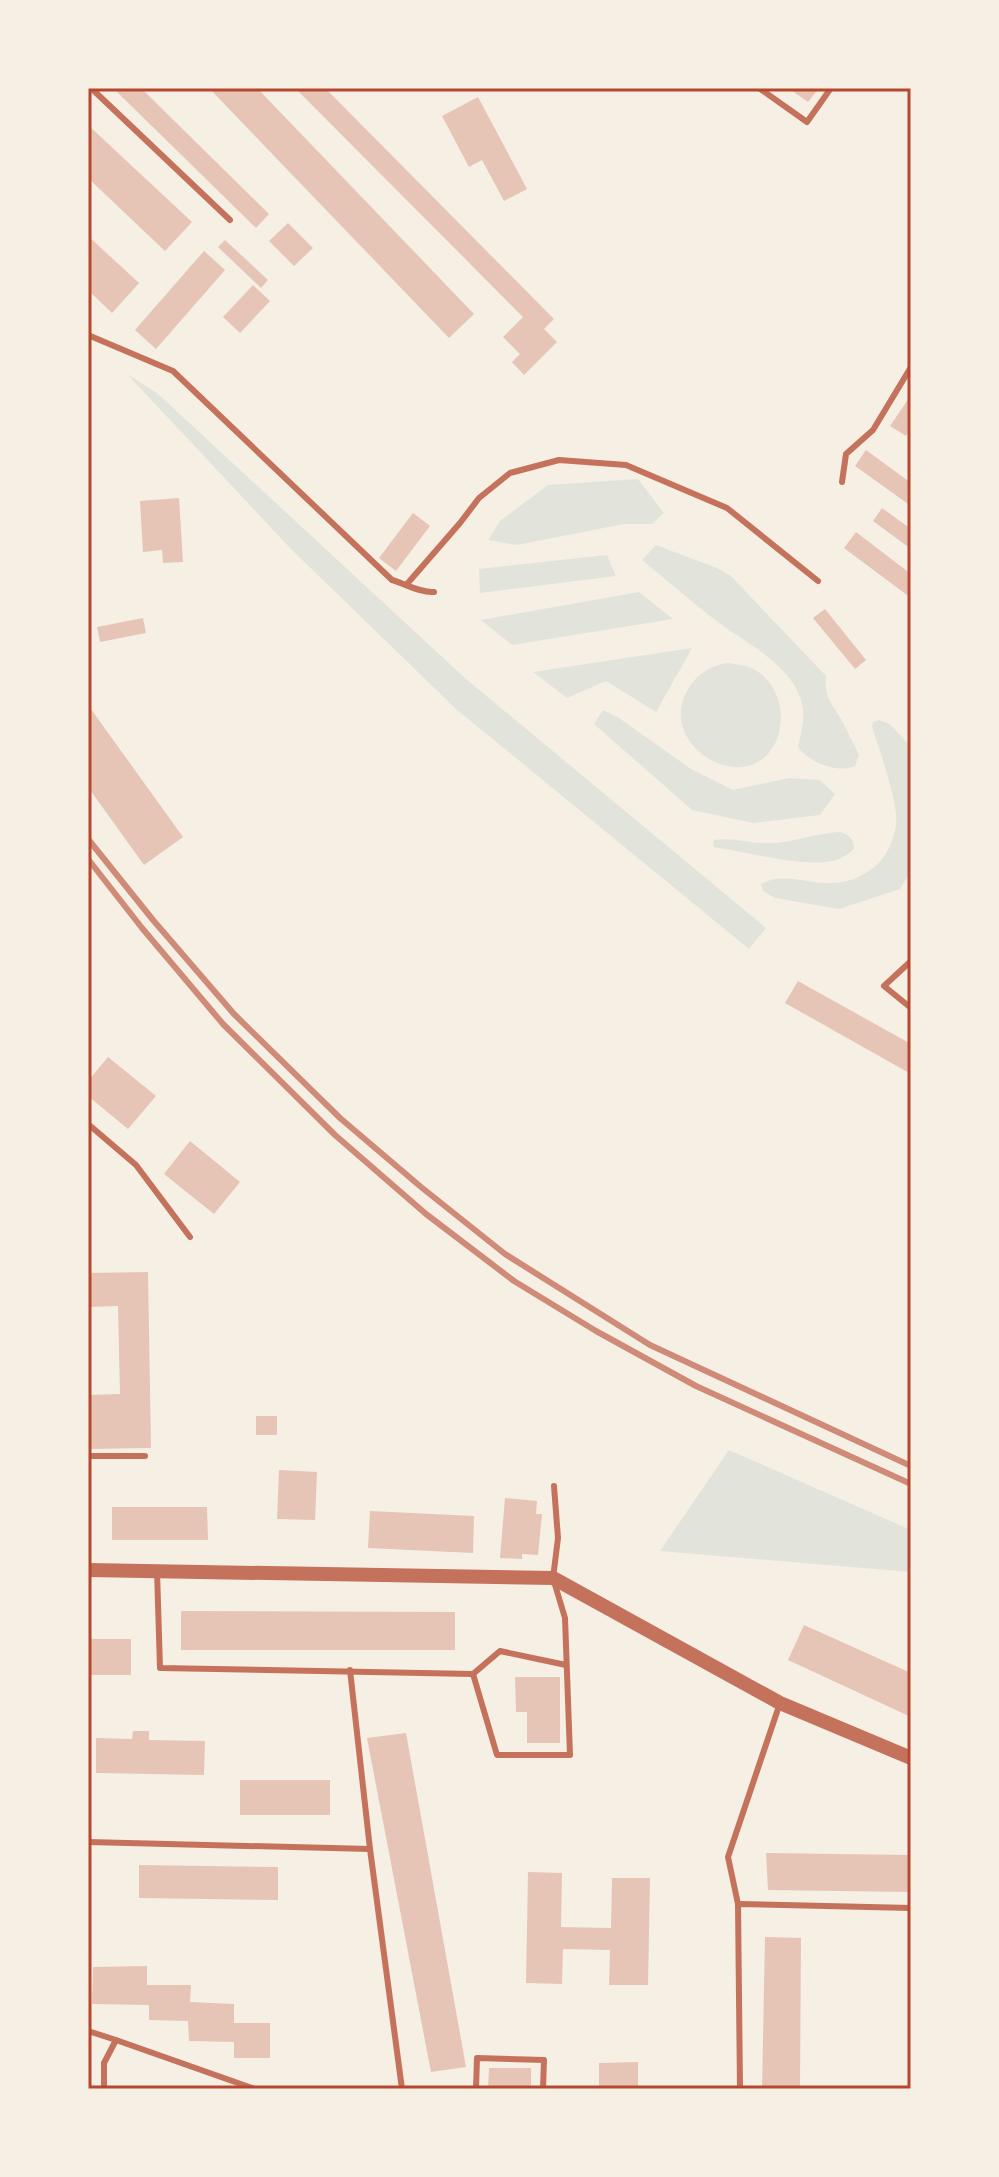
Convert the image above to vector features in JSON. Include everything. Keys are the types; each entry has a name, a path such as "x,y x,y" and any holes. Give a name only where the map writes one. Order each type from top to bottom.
{"street":[{"path":"88,1570 553,1578 780,1703 911,1758"}],"lane":[{"path":"91,88 230,220"},
{"path":"759,88 807,122 831,88"},
{"path":"88,335 173,371 392,580 425,593 434,592"},
{"path":"842,482 846,454 873,430 911,367"},
{"path":"407,584 479,498 510,473 559,460 626,465 727,508 818,581"},
{"path":"911,961 884,986 911,1008"},
{"path":"88,1124 136,1165 190,1237"},
{"path":"88,1456 145,1456"},
{"path":"473,1674 497,1755 570,1755 565,1618 553,1578 558,1538 554,1486"},
{"path":"157,1571 160,1668 473,1674 500,1651 566,1665"},
{"path":"350,1670 402,2089"},
{"path":"740,2089 738,1904 728,1857 780,1703"},
{"path":"88,1842 370,1849"},
{"path":"738,1904 911,1908"},
{"path":"88,2031 255,2089"},
{"path":"104,2089 104,2063 116,2040"},
{"path":"476,2089 477,2058 544,2060 543,2089"}],"shaded area":[{"path":"127,374 157,393 466,679 766,928 749,949 456,709 292,550"},
{"path":"638,479 664,513 652,524 624,524 517,545 488,540 500,521 548,485"},
{"path":"656,545 731,576 826,676 829,699 859,755 855,766 840,769 816,762 798,747 803,710 792,682 770,659 719,623 642,560"},
{"path":"607,555 616,576 480,593 479,569"},
{"path":"639,592 673,619 512,645 481,620"},
{"path":"692,648 656,712 606,681 567,698 533,672"},
{"path":"727,663 760,673 773,688 780,706 778,736 766,756 749,766 730,767 711,760 695,748 684,731 681,711 688,689 704,672"},
{"path":"603,710 691,769 733,790 789,778 820,780 835,794 820,815 753,823 692,810 594,724"},
{"path":"879,720 890,724 911,747 911,871 900,889 839,909 775,898 763,891 761,884 777,879 828,883 852,880 874,867 886,853 894,836 896,815 888,776 872,727 873,722"},
{"path":"839,832 850,838 854,849 832,861 764,857 714,847 713,843 714,840 727,839 775,843"},
{"path":"729,1450 911,1530 911,1572 660,1551"}],"building":[{"path":"113,88 141,88 269,214 256,228"},
{"path":"209,88 257,88 474,314 449,338"},
{"path":"295,88 325,88 554,319 544,329 557,342 524,375 512,362 520,354 503,337 523,317"},
{"path":"788,88 819,88 808,102"},
{"path":"478,97 527,189 504,201 482,160 469,167 442,116"},
{"path":"88,125 192,222 165,251 88,178"},
{"path":"288,223 313,248 294,266 269,241"},
{"path":"88,236 139,283 112,313 88,290"},
{"path":"225,240 268,280 261,288 218,247"},
{"path":"204,251 225,270 156,349 135,330"},
{"path":"253,285 270,301 240,333 223,317"},
{"path":"911,395 911,428 906,436 890,426"},
{"path":"866,450 911,483 911,506 855,466"},
{"path":"179,498 183,562 163,563 162,550 143,552 140,501"},
{"path":"882,508 911,529 911,549 873,521"},
{"path":"413,513 430,526 396,571 379,558"},
{"path":"856,532 911,574 911,598 844,548"},
{"path":"825,609 866,660 855,669 813,618"},
{"path":"143,618 146,633 100,642 97,627"},
{"path":"88,705 183,837 144,865 88,787"},
{"path":"798,981 911,1044 911,1074 785,1003"},
{"path":"108,1057 156,1096 128,1129 88,1096 88,1081"},
{"path":"190,1141 240,1182 214,1214 164,1174"},
{"path":"148,1272 151,1448 88,1449 88,1395 120,1394 118,1306 88,1307 88,1273"},
{"path":"256,1416 277,1416 277,1435 256,1435"},
{"path":"279,1470 317,1472 315,1520 277,1519"},
{"path":"505,1498 537,1501 536,1514 542,1514 538,1555 522,1554 522,1559 500,1558"},
{"path":"112,1507 207,1507 208,1540 112,1540"},
{"path":"370,1511 474,1516 473,1553 368,1548"},
{"path":"181,1611 455,1612 455,1650 181,1650"},
{"path":"804,1625 911,1673 911,1717 788,1660"},
{"path":"88,1639 131,1639 131,1675 88,1675"},
{"path":"515,1677 560,1677 560,1743 527,1743 527,1712 516,1712"},
{"path":"133,1731 149,1731 149,1740 205,1741 204,1775 96,1773 96,1738 132,1739"},
{"path":"406,1733 466,2067 431,2072 367,1738"},
{"path":"240,1780 330,1780 330,1815 240,1815"},
{"path":"766,1853 911,1855 911,1892 768,1890"},
{"path":"139,1865 278,1867 278,1900 139,1898"},
{"path":"528,1872 562,1873 561,1927 611,1928 612,1878 650,1878 648,1985 609,1985 610,1950 563,1949 562,1984 526,1983"},
{"path":"765,1937 801,1938 800,2089 762,2089"},
{"path":"147,1966 147,1985 191,1985 190,2002 234,2004 234,2023 270,2023 270,2058 234,2058 234,2042 189,2041 188,2021 149,2020 149,2005 92,2004 93,1967"},
{"path":"638,2062 638,2089 599,2089 599,2063"},
{"path":"489,2068 531,2068 531,2089 488,2089"}],"railway":[{"path":"88,839 234,1014 340,1118 505,1254 650,1345 911,1466"},
{"path":"88,859 223,1024 335,1135 426,1214 514,1281 696,1386 911,1484"}]}
